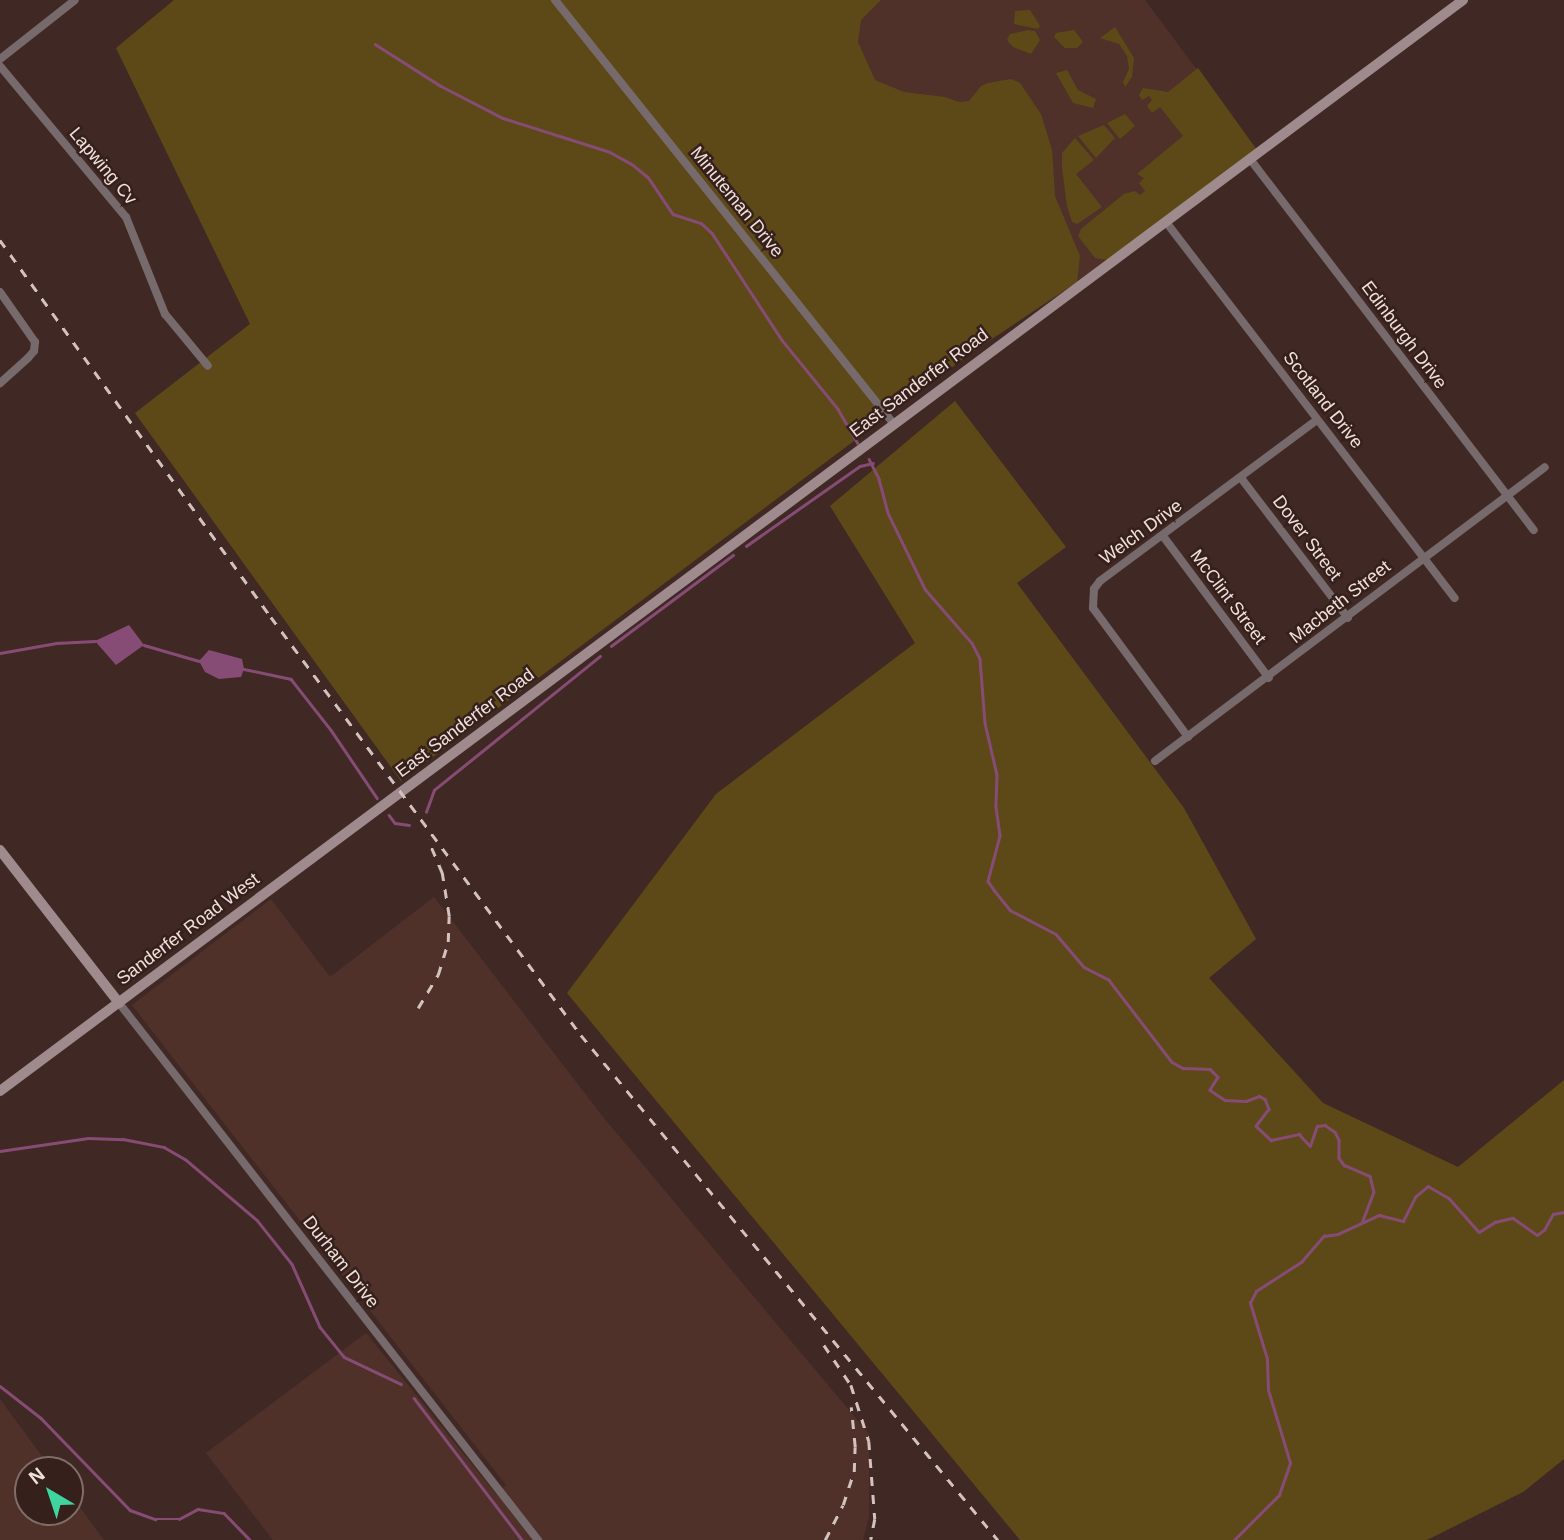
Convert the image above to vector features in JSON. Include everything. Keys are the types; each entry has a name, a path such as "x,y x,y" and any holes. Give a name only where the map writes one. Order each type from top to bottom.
{"street":[{"path":"0,60 75,0"},
{"name":"Minuteman Drive","path":"555,0 894,424"},
{"name":"East Sanderfer Road","path":"397,795 1462,0"},
{"name":"Lapwing Cv","path":"0,66 126,217 165,314 208,366"},
{"name":"Edinburgh Drive","path":"1250,159 1534,530"},
{"name":"Scotland Drive","path":"1166,222 1455,598"},
{"path":"0,292 35,342 34,351 29,358 0,383"},
{"name":"Welch Drive","path":"1188,737 1093,608 1094,589 1100,581 1317,420"},
{"name":"Macbeth Street","path":"1155,761 1269,678 1423,557 1545,467"},
{"name":"Dover Street","path":"1241,478 1348,618"},
{"name":"McClint Street","path":"1163,536 1269,678"},
{"name":"Sanderfer Road West","path":"0,1091 397,795"},
{"path":"0,850 119,1003"},
{"name":"Durham Drive","path":"119,1003 538,1540"}],"shaded area":[{"path":"174,0 881,0 861,20 858,42 875,80 904,92 945,97 959,102 969,101 981,86 988,83 1011,79 1020,83 1041,114 1052,150 1055,196 1080,256 1077,282 971,353 401,781 135,413 250,324 116,48"},
{"path":"813,0 1145,0 1257,150 1108,262 971,353"},
{"path":"1030,10 1040,26 1038,29 1014,24 1015,11"},
{"path":"1115,27 1134,58 1132,77 1125,87 1123,82 1129,69 1127,56 1119,44 1100,38"},
{"path":"1074,30 1083,42 1077,48 1065,48 1054,37 1056,33"},
{"path":"1035,31 1040,40 1031,54 1013,47 1007,40 1010,34"},
{"path":"1198,68 1257,150 1108,260 1095,258 1078,236 1081,229 1124,194 1135,191 1140,195 1145,191 1139,183 1144,178 1137,174 1183,136 1160,107 1152,113 1147,106 1152,100 1149,96 1142,100 1139,95 1143,88 1168,92"},
{"path":"1067,70 1078,90 1096,99 1093,108 1073,103 1056,73"},
{"path":"1125,114 1135,126 1120,139 1107,123"},
{"path":"1104,125 1115,138 1096,158 1078,136"},
{"path":"1075,138 1094,160 1076,174 1102,207 1077,224 1072,222 1067,206 1062,168 1062,153"},
{"path":"955,401 1066,547 1017,583 1184,808 1256,939 1209,978 1323,1103 1458,1167 1564,1080 1564,1459 1523,1492 1427,1540 1020,1540 567,993 716,794 915,643 830,506"},
{"path":"129,625 144,645 116,665 95,641"},
{"path":"209,650 242,659 244,669 241,677 219,679 205,672 199,661"},
{"path":"434,897 603,1117 869,1434 869,1517 863,1540 273,1540 206,1453 366,1333 496,1494 506,1485 132,1005 271,899 330,977"},
{"path":"0,1399 42,1456 14,1456 14,1526 84,1526 84,1513 104,1540 0,1540"}],"waterway":[{"path":"375,44 441,86 503,118 610,152 648,177 673,214 701,223 712,233 782,340 838,409 858,443"},
{"path":"869,459 879,479 888,513 925,589 972,643 980,659 985,723 997,775 996,807 1000,836 988,881 1010,910 1056,934 1084,967 1109,980 1172,1062 1183,1068 1210,1069 1218,1077 1210,1090 1225,1100 1246,1101 1259,1096 1265,1099 1269,1109 1256,1126 1271,1140 1299,1134 1310,1146 1317,1126 1325,1125 1335,1132 1339,1140 1339,1158 1344,1165 1370,1176 1374,1192 1363,1221"},
{"path":"746,546 860,466 873,463"},
{"path":"611,646 733,555"},
{"path":"0,653 56,643 95,641"},
{"path":"144,645 199,661"},
{"path":"426,812 434,790 600,656"},
{"path":"244,669 291,679 331,730 377,798"},
{"path":"389,815 395,823 409,825"},
{"path":"0,1151 88,1138 123,1139 164,1147 185,1159 257,1220 292,1264 320,1327 344,1357 401,1384"},
{"path":"1234,1540 1279,1495 1290,1463 1268,1390 1267,1359 1250,1303 1256,1291 1301,1262 1324,1236 1338,1234 1379,1215 1403,1221 1415,1197 1428,1186 1449,1198 1479,1232 1495,1222 1513,1218 1537,1235 1544,1230 1553,1214 1564,1212"},
{"path":"0,1386 41,1418 130,1510 155,1519 179,1519 198,1509 224,1513 250,1540"},
{"path":"414,1398 522,1540"}],"railway":[{"path":"0,240 271,617 581,1035 998,1540"},
{"path":"418,1008 438,975 448,942 449,916 442,873 428,840"},
{"path":"824,1345 851,1385 869,1441 875,1519 871,1540"},
{"path":"825,1540 843,1505 854,1472 855,1447 851,1407"}]}
